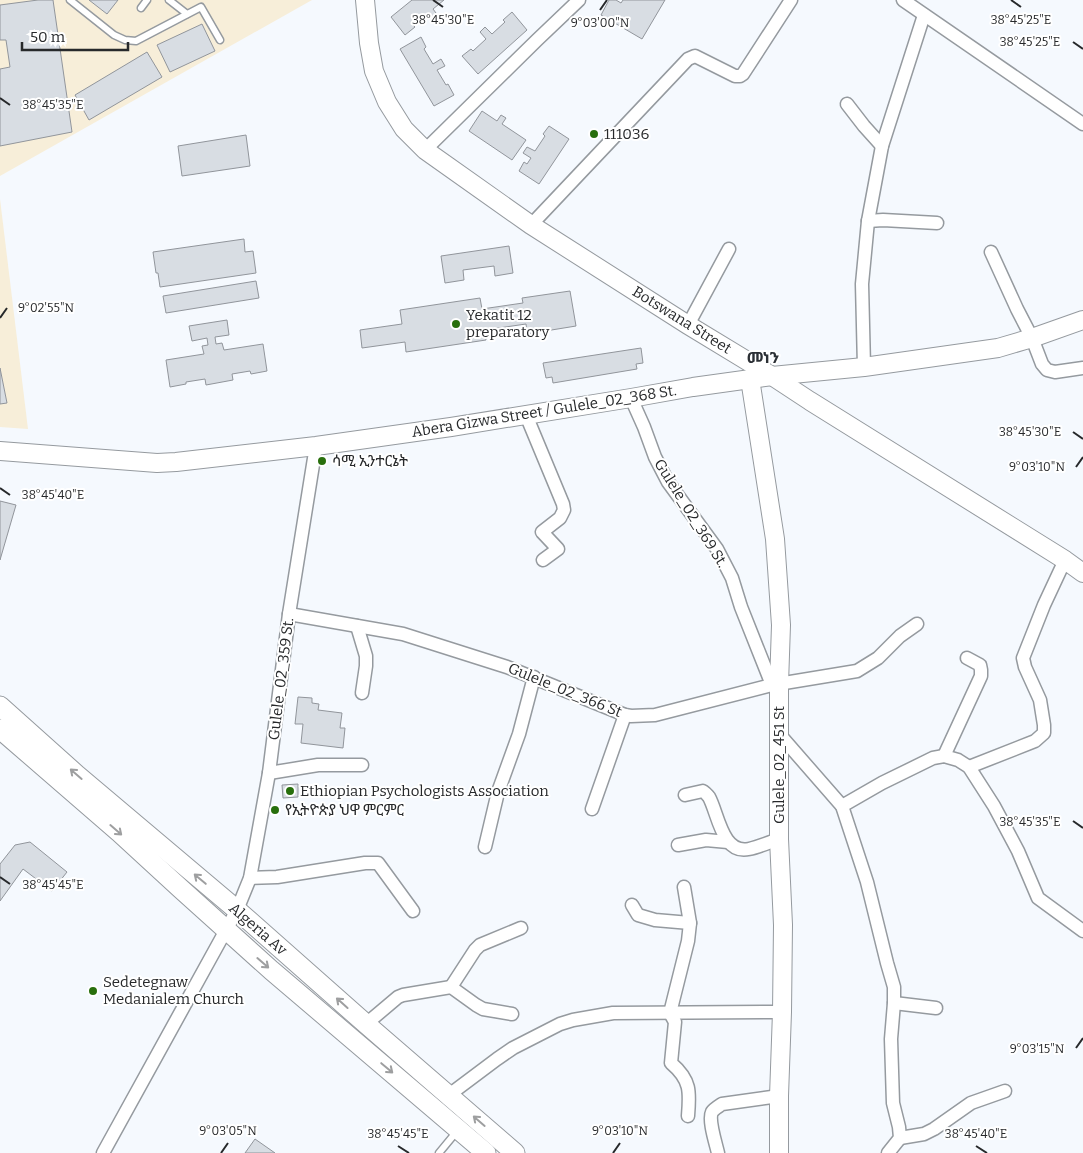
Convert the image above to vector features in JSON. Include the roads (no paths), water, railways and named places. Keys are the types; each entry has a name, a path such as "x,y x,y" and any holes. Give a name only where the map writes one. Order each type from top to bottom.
{"main road":[{"name":"Botswana Street","path":"365,0 374,71 387,102 404,129 425,150 532,225 1083,573"},
{"name":"Abera Gizwa Street / Gulele_02_368 St.","path":"0,451 156,463 316,446 451,427 693,386 864,367 998,348 1083,320"},
{"name":"Gulele_02_451 St","path":"750,379 775,539 781,625 775,685 780,735 779,839 783,925 779,1153"},
{"name":"Algeria Av","path":"0,706 77,775 237,910 515,1153"},
{"name":"Algeria Av","path":"0,729 119,832 226,930 486,1153"}],"street":[{"path":"425,150 579,0"},
{"path":"532,225 688,59 695,56 735,76 743,74 791,0"},
{"path":"903,0 1083,124"},
{"path":"864,367 862,284 868,221 882,146 924,15"},
{"path":"847,104 882,146"},
{"path":"868,221 937,223"},
{"path":"688,325 729,249"},
{"path":"992,252 1042,364 1047,370 1056,372 1083,368"},
{"name":"Gulele_02_369 St.","path":"631,398 655,457 668,482 718,549 732,578 741,607 775,685"},
{"path":"526,415 564,510 560,518 542,532 558,549 543,560"},
{"name":"Gulele_02_359 St.","path":"103,1153 237,910 250,878 269,773 288,614 316,446"},
{"path":"969,767 1034,741 1044,733 1040,700 1025,667 1023,658 1044,605 1065,560"},
{"name":"Gulele_02_366 St","path":"288,614 403,634 507,667 631,716 655,715 775,685 857,671 878,658 900,636 917,624"},
{"path":"357,626 366,656 362,693"},
{"path":"944,756 981,676 982,670 980,665 967,658"},
{"path":"485,847 498,792 519,734 534,677"},
{"path":"592,809 625,715"},
{"path":"780,735 842,806 867,882 894,988 891,1039 893,1103 900,1138"},
{"path":"842,806 932,758 944,756 958,760 969,767 994,806 1018,851 1038,898 1083,931"},
{"path":"269,773 318,765 362,765"},
{"path":"685,795 704,791 709,797 728,842"},
{"path":"678,845 706,840 728,842 737,848 747,850 779,839"},
{"path":"250,878 277,877 365,863 378,863 413,911"},
{"path":"684,887 690,923 688,941 670,1012 676,1022 671,1064 680,1071 688,1084 690,1097 688,1116"},
{"path":"632,905 638,915 654,920 690,923"},
{"path":"451,987 480,945 521,928"},
{"path":"366,1024 398,996 451,987 483,1009 512,1014"},
{"path":"894,1004 936,1008"},
{"path":"449,1095 514,1048 560,1024 573,1020 613,1013 782,1012"},
{"path":"888,1153 900,1138 924,1134 970,1104 1005,1091"},
{"path":"718,1153 711,1118 712,1112 722,1104 779,1096"}],"lane":[{"path":"70,0 114,35 125,40 136,41 201,7 220,40"},
{"path":"141,8 146,0"},
{"path":"169,0 187,14"},
{"path":"439,1153 458,1129"}],"place":[{"name":"111036","path":"594,134"},
{"name":"Yekatit 12 preparatory","path":"456,324"},
{"name":"ሳሚ ኢንተርኔት","path":"322,461"},
{"name":"Ethiopian Psychologists Association","path":"290,791"},
{"name":"የኢትዮጵያ ህዋ ምርምር","path":"275,810"},
{"name":"Sedetegnaw Medanialem Church","path":"93,991"}],"district":[{"name":"መነን","path":"763,357"}]}
